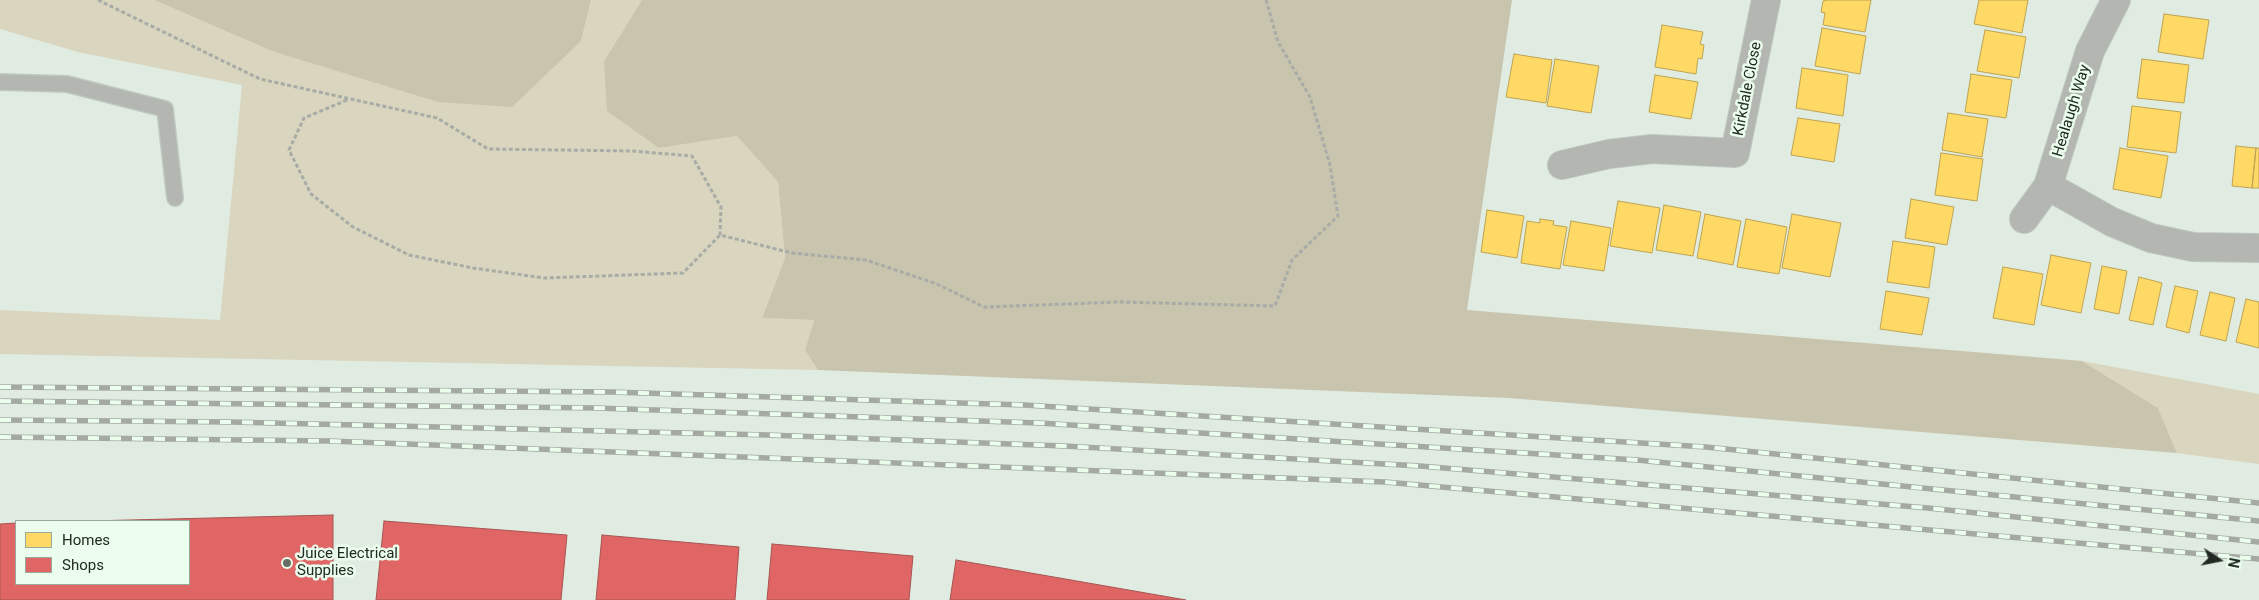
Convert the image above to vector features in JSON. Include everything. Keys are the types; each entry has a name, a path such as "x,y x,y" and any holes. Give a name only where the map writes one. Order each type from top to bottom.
{"street":[{"name":"Kirkdale Close","path":"1562,165 1609,154 1652,149 1735,153 1766,0"},
{"name":"Healaugh Way","path":"2024,219 2048,186 2090,51 2116,0"},
{"path":"2048,186 2112,222 2151,238 2193,247 2259,248"}],"lane":[{"path":"0,82 67,84 165,109 175,198"}],"path":[{"path":"98,0 260,79 347,100 437,118 488,150 632,151 692,156 721,207 720,235 683,273 544,278 472,268 409,256 353,227 311,194 289,150 304,118 347,100"},
{"path":"720,235 792,253 866,260 937,284 984,307 1120,302 1275,306 1292,260 1338,216 1330,165 1310,97 1278,42 1266,0"}],"shaded area":[{"path":"0,0 154,0 272,51 581,41 591,0 642,0 604,61 659,148 737,136 778,182 785,258 762,318 814,320 805,350 818,370 0,354 0,310 220,320 242,85 78,52 0,29"},
{"path":"154,0 591,0 581,41 512,107 438,102 272,51"},
{"path":"642,0 1512,0 1467,310 2082,361 2158,408 2177,453 1509,398 818,370 805,350 814,320 762,318 785,258 778,182 737,136 659,148 607,111 604,61"},
{"path":"2082,361 2259,394 2259,464 2177,453 2158,408"}],"building: Homes":[{"path":"1871,0 1865,32 1823,25 1825,13 1821,12 1823,1"},
{"path":"1979,0 2028,0 2022,33 1974,24"},
{"path":"2164,14 2209,20 2203,59 2158,52"},
{"path":"1662,25 1703,32 1700,44 1704,45 1702,59 1698,58 1696,74 1655,67"},
{"path":"1822,28 1866,36 1860,74 1815,66"},
{"path":"1985,30 2026,37 2019,78 1977,71"},
{"path":"1514,54 1552,60 1546,103 1506,97"},
{"path":"1555,59 1599,66 1591,113 1547,106"},
{"path":"2142,59 2189,65 2184,103 2137,98"},
{"path":"1802,68 1848,75 1843,116 1796,108"},
{"path":"1971,74 2012,80 2006,118 1965,112"},
{"path":"1655,75 1698,82 1691,119 1649,112"},
{"path":"2132,106 2181,112 2176,153 2127,147"},
{"path":"1948,113 1988,119 1982,157 1942,150"},
{"path":"1798,118 1840,124 1834,162 1791,155"},
{"path":"2236,146 2256,148 2252,188 2232,186"},
{"path":"2120,148 2168,156 2161,198 2113,189"},
{"path":"2256,148 2259,148 2259,188 2252,188"},
{"path":"1941,153 1983,159 1977,201 1935,195"},
{"path":"1911,199 1954,207 1947,245 1905,238"},
{"path":"1618,201 1660,208 1652,253 1610,246"},
{"path":"1664,205 1701,212 1693,256 1656,250"},
{"path":"1487,210 1524,216 1517,258 1481,252"},
{"path":"1705,214 1741,221 1733,265 1697,258"},
{"path":"1792,214 1841,223 1830,277 1782,268"},
{"path":"1540,219 1554,221 1553,225 1567,227 1560,269 1521,263 1527,221 1540,223"},
{"path":"1746,219 1787,227 1779,274 1737,267"},
{"path":"1571,221 1611,228 1604,271 1563,265"},
{"path":"1893,241 1935,247 1929,288 1887,282"},
{"path":"2051,255 2091,263 2081,313 2041,305"},
{"path":"2102,266 2127,271 2119,314 2094,309"},
{"path":"2003,267 2043,274 2034,325 1993,318"},
{"path":"2139,277 2162,283 2153,325 2129,320"},
{"path":"2175,286 2198,291 2189,333 2166,327"},
{"path":"1886,291 1929,298 1922,335 1880,329"},
{"path":"2210,292 2235,298 2226,341 2200,335"},
{"path":"2246,299 2259,302 2259,348 2236,342"}],"building: Shops":[{"path":"333,515 333,600 0,600 0,524 15,523 15,585 190,585 190,520 130,520"},
{"path":"384,521 567,535 561,600 376,600"},
{"path":"602,535 739,547 735,600 596,600"},
{"path":"772,544 913,556 909,600 767,600"},
{"path":"956,560 1186,600 950,600"}],"railway":[{"path":"0,387 611,392 1024,405 1706,447 2259,503"},
{"path":"0,401 596,408 1039,423 1637,460 2259,521"},
{"path":"0,420 231,422 768,435 1064,446 1420,466 1928,508 2259,542"},
{"path":"0,437 330,441 1385,482 2259,559"}],"place":[{"name":"Juice Electrical Supplies","path":"287,563"}]}
